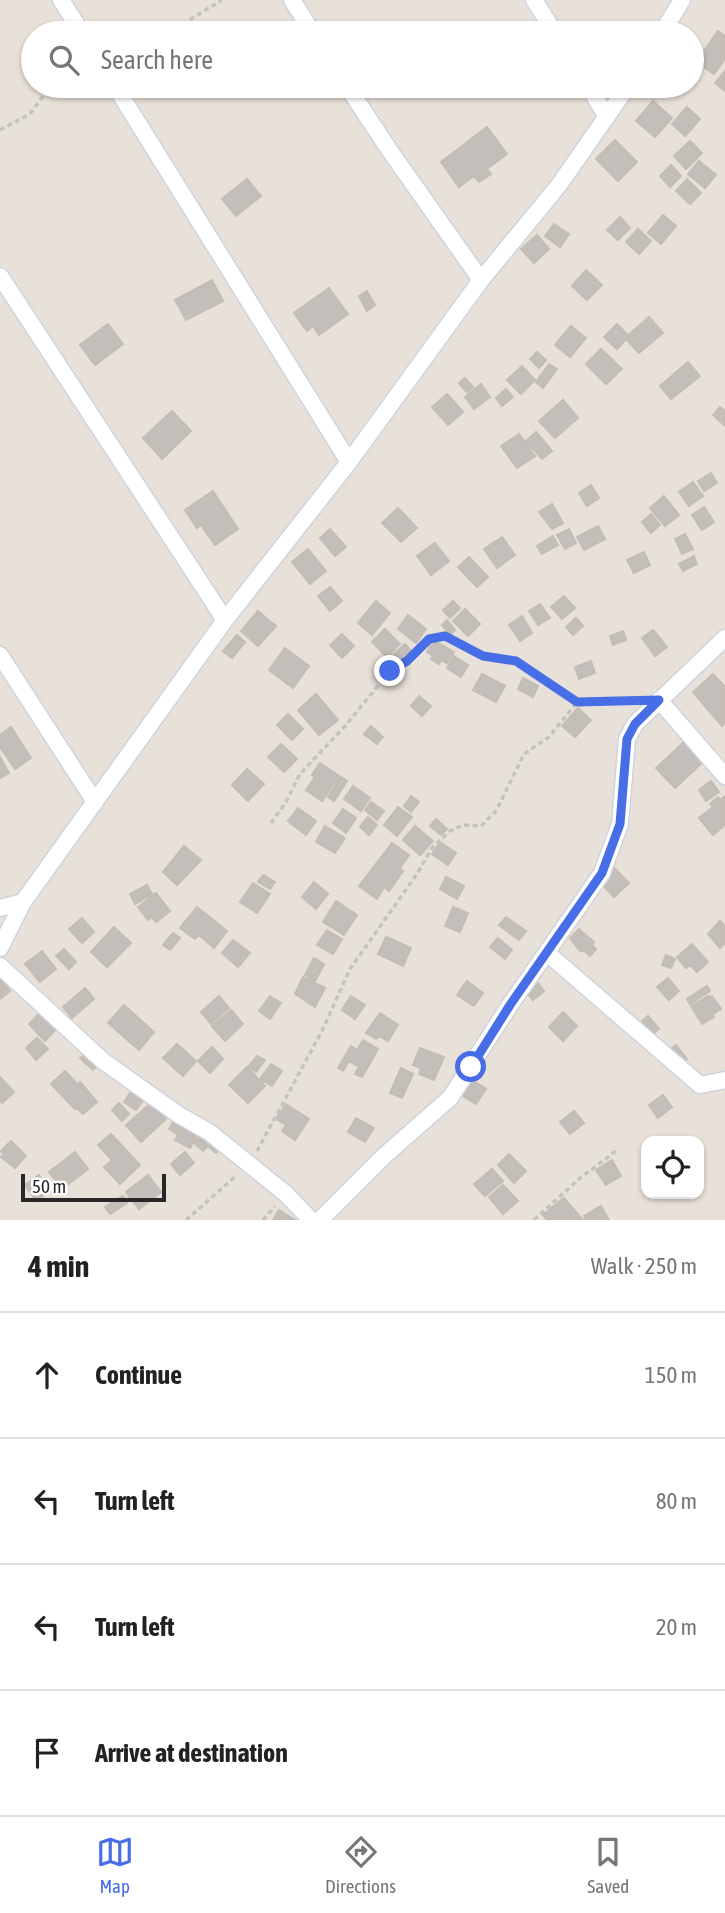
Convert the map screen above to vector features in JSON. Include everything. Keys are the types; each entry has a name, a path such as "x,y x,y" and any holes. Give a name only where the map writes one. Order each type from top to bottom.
{"street":[{"path":"61,0 74,21"},
{"path":"292,0 305,21"},
{"path":"534,0 547,21"},
{"path":"669,21 682,0"},
{"path":"122,98 349,462"},
{"path":"355,98 481,280"},
{"path":"595,98 607,117"},
{"path":"0,948 23,902 225,620 349,462 481,280 559,185 620,98"},
{"path":"0,276 225,620"},
{"path":"320,1220 384,1156 450,1098 510,1005 602,873 620,824 627,739 635,724 725,638"},
{"path":"0,655 95,802"},
{"path":"659,700 725,776"},
{"path":"0,908 23,902"},
{"path":"547,953 700,1084 725,1080"},
{"path":"0,966 81,1042 126,1079 179,1115 207,1130 286,1194 311,1220"}],"path":[{"path":"188,21 222,0"},
{"path":"0,130 30,114 42,98"},
{"path":"271,823 286,802 300,774 346,725 390,671 407,661 429,639 445,636 483,656 516,661 577,702 659,700"},
{"path":"186,1220 250,1164 322,1031 350,969 417,874 432,848 450,831 463,825 481,826 496,811 524,754 549,737 577,702"},
{"path":"534,1220 579,1179 616,1151"}],"building":[{"path":"718,31 725,36 725,59 714,74 704,67 704,51"},
{"path":"725,71 725,91 715,83"},
{"path":"653,101 672,118 655,137 636,121"},
{"path":"687,107 700,119 685,136 672,124"},
{"path":"487,127 507,154 487,169 491,174 479,182 474,176 459,187 441,162"},
{"path":"615,140 637,162 618,181 596,159"},
{"path":"690,141 702,153 686,169 674,156"},
{"path":"699,161 716,175 705,188 688,174"},
{"path":"671,165 681,176 670,187 660,176"},
{"path":"247,179 261,196 236,216 222,199"},
{"path":"687,179 701,193 690,204 676,191"},
{"path":"663,215 676,226 661,244 648,233"},
{"path":"620,217 630,228 618,240 607,230"},
{"path":"554,224 569,234 560,247 545,236"},
{"path":"638,229 651,241 639,254 626,242"},
{"path":"537,235 549,249 534,263 521,249"},
{"path":"586,270 602,285 587,300 572,286"},
{"path":"212,280 223,301 186,320 175,300"},
{"path":"329,288 348,314 319,335 313,326 307,331 294,313"},
{"path":"367,291 375,305 367,311 359,296"},
{"path":"649,317 663,333 639,353 625,338"},
{"path":"108,324 123,344 95,365 80,345"},
{"path":"617,324 629,336 617,349 604,337"},
{"path":"571,326 586,338 570,357 555,345"},
{"path":"601,349 622,369 606,384 586,364"},
{"path":"537,352 546,360 539,368 530,359"},
{"path":"688,362 700,376 671,399 660,386"},
{"path":"549,364 557,369 543,388 536,382"},
{"path":"522,366 535,380 521,394 507,380"},
{"path":"465,378 473,387 467,392 459,383"},
{"path":"481,384 490,397 474,409 465,397"},
{"path":"506,389 513,397 502,406 496,398"},
{"path":"447,394 463,412 448,425 432,407"},
{"path":"563,400 578,418 555,438 539,421"},
{"path":"720,407 725,411 724,425 713,415"},
{"path":"172,411 191,431 162,459 143,438"},
{"path":"536,432 552,451 542,459 526,441"},
{"path":"519,434 535,456 517,468 501,446"},
{"path":"711,473 717,483 704,491 698,481"},
{"path":"693,482 703,496 689,506 679,492"},
{"path":"591,485 599,498 587,506 579,493"},
{"path":"213,491 238,529 215,545 201,525 197,528 185,510"},
{"path":"664,496 679,515 665,526 650,508"},
{"path":"552,504 563,523 552,529 539,512"},
{"path":"704,507 714,522 702,530 692,515"},
{"path":"398,508 417,528 401,542 382,523"},
{"path":"651,514 660,525 651,533 642,522"},
{"path":"598,526 605,539 584,550 577,537"},
{"path":"330,529 346,547 335,556 320,538"},
{"path":"569,529 576,543 565,549 557,535"},
{"path":"685,534 693,549 682,554 675,539"},
{"path":"553,536 558,545 542,554 537,546"},
{"path":"502,537 515,555 497,568 484,549"},
{"path":"435,543 449,561 431,575 417,556"},
{"path":"308,549 326,571 310,584 292,562"},
{"path":"644,552 650,565 634,573 627,560"},
{"path":"694,556 697,564 683,571 679,564"},
{"path":"469,557 488,577 477,587 458,567"},
{"path":"330,587 342,601 330,611 318,596"},
{"path":"564,596 575,608 562,619 551,607"},
{"path":"376,601 390,613 372,635 358,623"},
{"path":"453,601 460,608 450,618 443,610"},
{"path":"540,604 550,618 538,625 529,611"},
{"path":"465,609 480,624 468,636 453,621"},
{"path":"258,611 276,626 258,646 241,631"},
{"path":"408,615 426,629 416,643 398,629"},
{"path":"522,616 532,633 520,641 509,625"},
{"path":"576,618 583,626 573,635 566,627"},
{"path":"447,620 455,630 450,635 442,625"},
{"path":"385,629 400,644 387,657 372,642"},
{"path":"653,630 667,647 655,656 642,638"},
{"path":"623,631 626,640 613,645 610,636"},
{"path":"342,634 354,646 342,658 330,645"},
{"path":"237,635 245,642 232,658 223,651"},
{"path":"433,640 454,652 447,663 441,660 439,664 431,659 433,656 427,652"},
{"path":"405,644 411,651 397,664 391,657"},
{"path":"285,648 309,666 293,688 269,670"},
{"path":"454,656 468,665 461,677 447,668"},
{"path":"591,661 595,673 579,679 575,667"},
{"path":"482,674 505,686 496,702 473,690"},
{"path":"713,674 725,687 725,723 722,726 693,692"},
{"path":"523,678 538,686 533,697 518,689"},
{"path":"316,694 338,720 319,735 298,710"},
{"path":"419,696 431,706 422,716 411,706"},
{"path":"578,708 591,720 575,737 562,726"},
{"path":"288,714 303,729 292,740 277,725"},
{"path":"371,726 383,737 377,744 364,734"},
{"path":"11,727 31,758 15,769 0,747 0,735"},
{"path":"684,742 703,762 675,788 656,768"},
{"path":"281,744 297,759 284,772 268,757"},
{"path":"0,757 9,773 0,778"},
{"path":"320,763 339,776 322,801 306,790"},
{"path":"247,769 264,784 248,801 232,785"},
{"path":"341,777 347,781 334,801 328,797"},
{"path":"711,781 719,792 706,801 699,790"},
{"path":"353,786 370,798 361,811 344,799"},
{"path":"411,796 419,802 411,812 404,806"},
{"path":"725,796 725,825 713,835 699,818 713,807 710,804 718,797 720,800"},
{"path":"371,802 384,811 377,820 365,810"},
{"path":"398,807 412,817 397,836 384,825"},
{"path":"298,808 316,821 306,835 288,821"},
{"path":"343,809 356,818 346,833 333,823"},
{"path":"368,817 377,825 369,835 360,827"},
{"path":"436,819 447,829 441,835 430,826"},
{"path":"325,826 345,838 335,853 316,842"},
{"path":"415,826 433,841 420,855 403,840"},
{"path":"440,842 456,853 448,865 432,854"},
{"path":"392,843 409,855 400,868 403,871 389,891 384,887 377,899 359,886"},
{"path":"184,846 201,860 177,885 163,872"},
{"path":"613,867 629,883 614,897 599,881"},
{"path":"263,875 275,882 270,889 258,882"},
{"path":"446,877 464,886 457,899 440,889"},
{"path":"314,882 328,894 316,909 302,897"},
{"path":"253,883 270,894 257,913 240,902"},
{"path":"147,885 152,894 135,904 130,894"},
{"path":"156,893 170,911 156,922 152,917 148,920 138,907"},
{"path":"336,901 357,915 344,935 323,922"},
{"path":"197,907 227,931 214,948 199,935 195,939 180,928"},
{"path":"453,907 468,913 460,932 445,926"},
{"path":"506,917 526,931 519,940 499,925"},
{"path":"82,918 94,932 82,943 69,929"},
{"path":"720,921 725,926 725,943 720,948 708,934"},
{"path":"114,927 131,943 107,967 91,952"},
{"path":"579,929 594,942 592,945 596,949 590,956 585,951 580,951 570,938"},
{"path":"327,930 342,939 333,954 317,945"},
{"path":"173,933 180,938 170,950 163,945"},
{"path":"386,937 411,948 403,966 378,954"},
{"path":"498,938 512,950 505,959 490,947"},
{"path":"233,940 250,953 238,967 222,953"},
{"path":"692,944 708,962 697,972 690,965 686,968 677,957"},
{"path":"64,949 76,962 69,969 56,956"},
{"path":"42,951 56,969 40,982 25,964"},
{"path":"666,955 675,959 671,968 662,965"},
{"path":"314,958 324,964 315,981 305,975"},
{"path":"303,977 325,988 315,1007 295,994"},
{"path":"668,978 679,991 669,1000 657,987"},
{"path":"0,979 10,991 0,999"},
{"path":"535,979 544,991 533,1000 523,988"},
{"path":"467,981 483,993 474,1006 457,995"},
{"path":"707,986 710,991 690,1004 687,999"},
{"path":"85,988 94,999 72,1018 63,1007"},
{"path":"219,996 229,1008 211,1024 201,1012"},
{"path":"270,996 281,1003 270,1019 259,1011"},
{"path":"351,996 365,1005 355,1019 342,1010"},
{"path":"712,996 721,1009 702,1024 691,1006"},
{"path":"124,1005 154,1032 139,1050 108,1023"},
{"path":"231,1010 243,1024 225,1041 212,1026"},
{"path":"42,1011 58,1027 45,1041 29,1024"},
{"path":"563,1012 577,1026 563,1041 549,1027"},
{"path":"380,1013 398,1025 388,1041 379,1036 376,1039 366,1033"},
{"path":"648,1016 659,1029 646,1040 635,1027"},
{"path":"37,1038 48,1049 36,1060 26,1048"},
{"path":"363,1040 378,1049 362,1077 355,1074 359,1067 349,1061 343,1071 338,1068 351,1046 357,1050"},
{"path":"177,1044 196,1061 183,1076 163,1058"},
{"path":"676,1045 687,1059 673,1069 662,1055"},
{"path":"212,1047 223,1059 210,1073 198,1061"},
{"path":"420,1048 444,1057 434,1080 419,1074 421,1068 413,1065"},
{"path":"85,1054 97,1065 93,1070 80,1058"},
{"path":"257,1056 265,1060 256,1072 249,1066"},
{"path":"271,1064 282,1071 272,1086 260,1079"},
{"path":"247,1067 265,1086 248,1103 229,1085"},
{"path":"401,1068 413,1074 402,1098 390,1093"},
{"path":"65,1071 78,1085 80,1082 97,1102 83,1114 51,1084"},
{"path":"466,1076 486,1089 476,1104 456,1092"},
{"path":"0,1077 14,1092 2,1103 0,1101"},
{"path":"132,1090 145,1098 136,1110 124,1102"},
{"path":"663,1095 672,1107 658,1118 649,1105"},
{"path":"119,1103 129,1114 122,1121 112,1110"},
{"path":"151,1103 166,1119 141,1142 126,1125"},
{"path":"286,1104 309,1119 295,1140 282,1131 286,1125 276,1119"},
{"path":"574,1111 584,1123 570,1134 560,1122"},
{"path":"356,1118 374,1128 365,1142 348,1132"},
{"path":"175,1119 199,1132 190,1148 175,1140 178,1135 169,1129"},
{"path":"206,1130 223,1145 216,1153 208,1146 203,1151 194,1143"},
{"path":"111,1134 140,1165 120,1184 104,1167 112,1160 98,1145"},
{"path":"11,1141 26,1156 15,1168 1,1157 4,1154 1,1151"},
{"path":"75,1152 88,1169 62,1189 49,1172"},
{"path":"185,1152 194,1163 180,1175 171,1164"},
{"path":"509,1154 526,1171 514,1183 498,1165"},
{"path":"612,1160 621,1176 606,1185 596,1170"},
{"path":"492,1169 503,1181 485,1196 474,1184"},
{"path":"39,1175 50,1191 36,1201 25,1185"},
{"path":"148,1175 161,1192 139,1209 126,1192"},
{"path":"503,1185 518,1201 503,1214 489,1197"},
{"path":"123,1196 127,1203 110,1214 105,1207"},
{"path":"564,1198 582,1219 547,1220 543,1215"},
{"path":"601,1206 609,1220 586,1220 584,1216"},
{"path":"279,1210 295,1220 273,1220"}],"route":[{"path":"390,671 407,661 429,639 445,636 483,656 516,661 577,702 659,700 635,724 627,739 620,824 602,873 510,1005 471,1067"}]}
